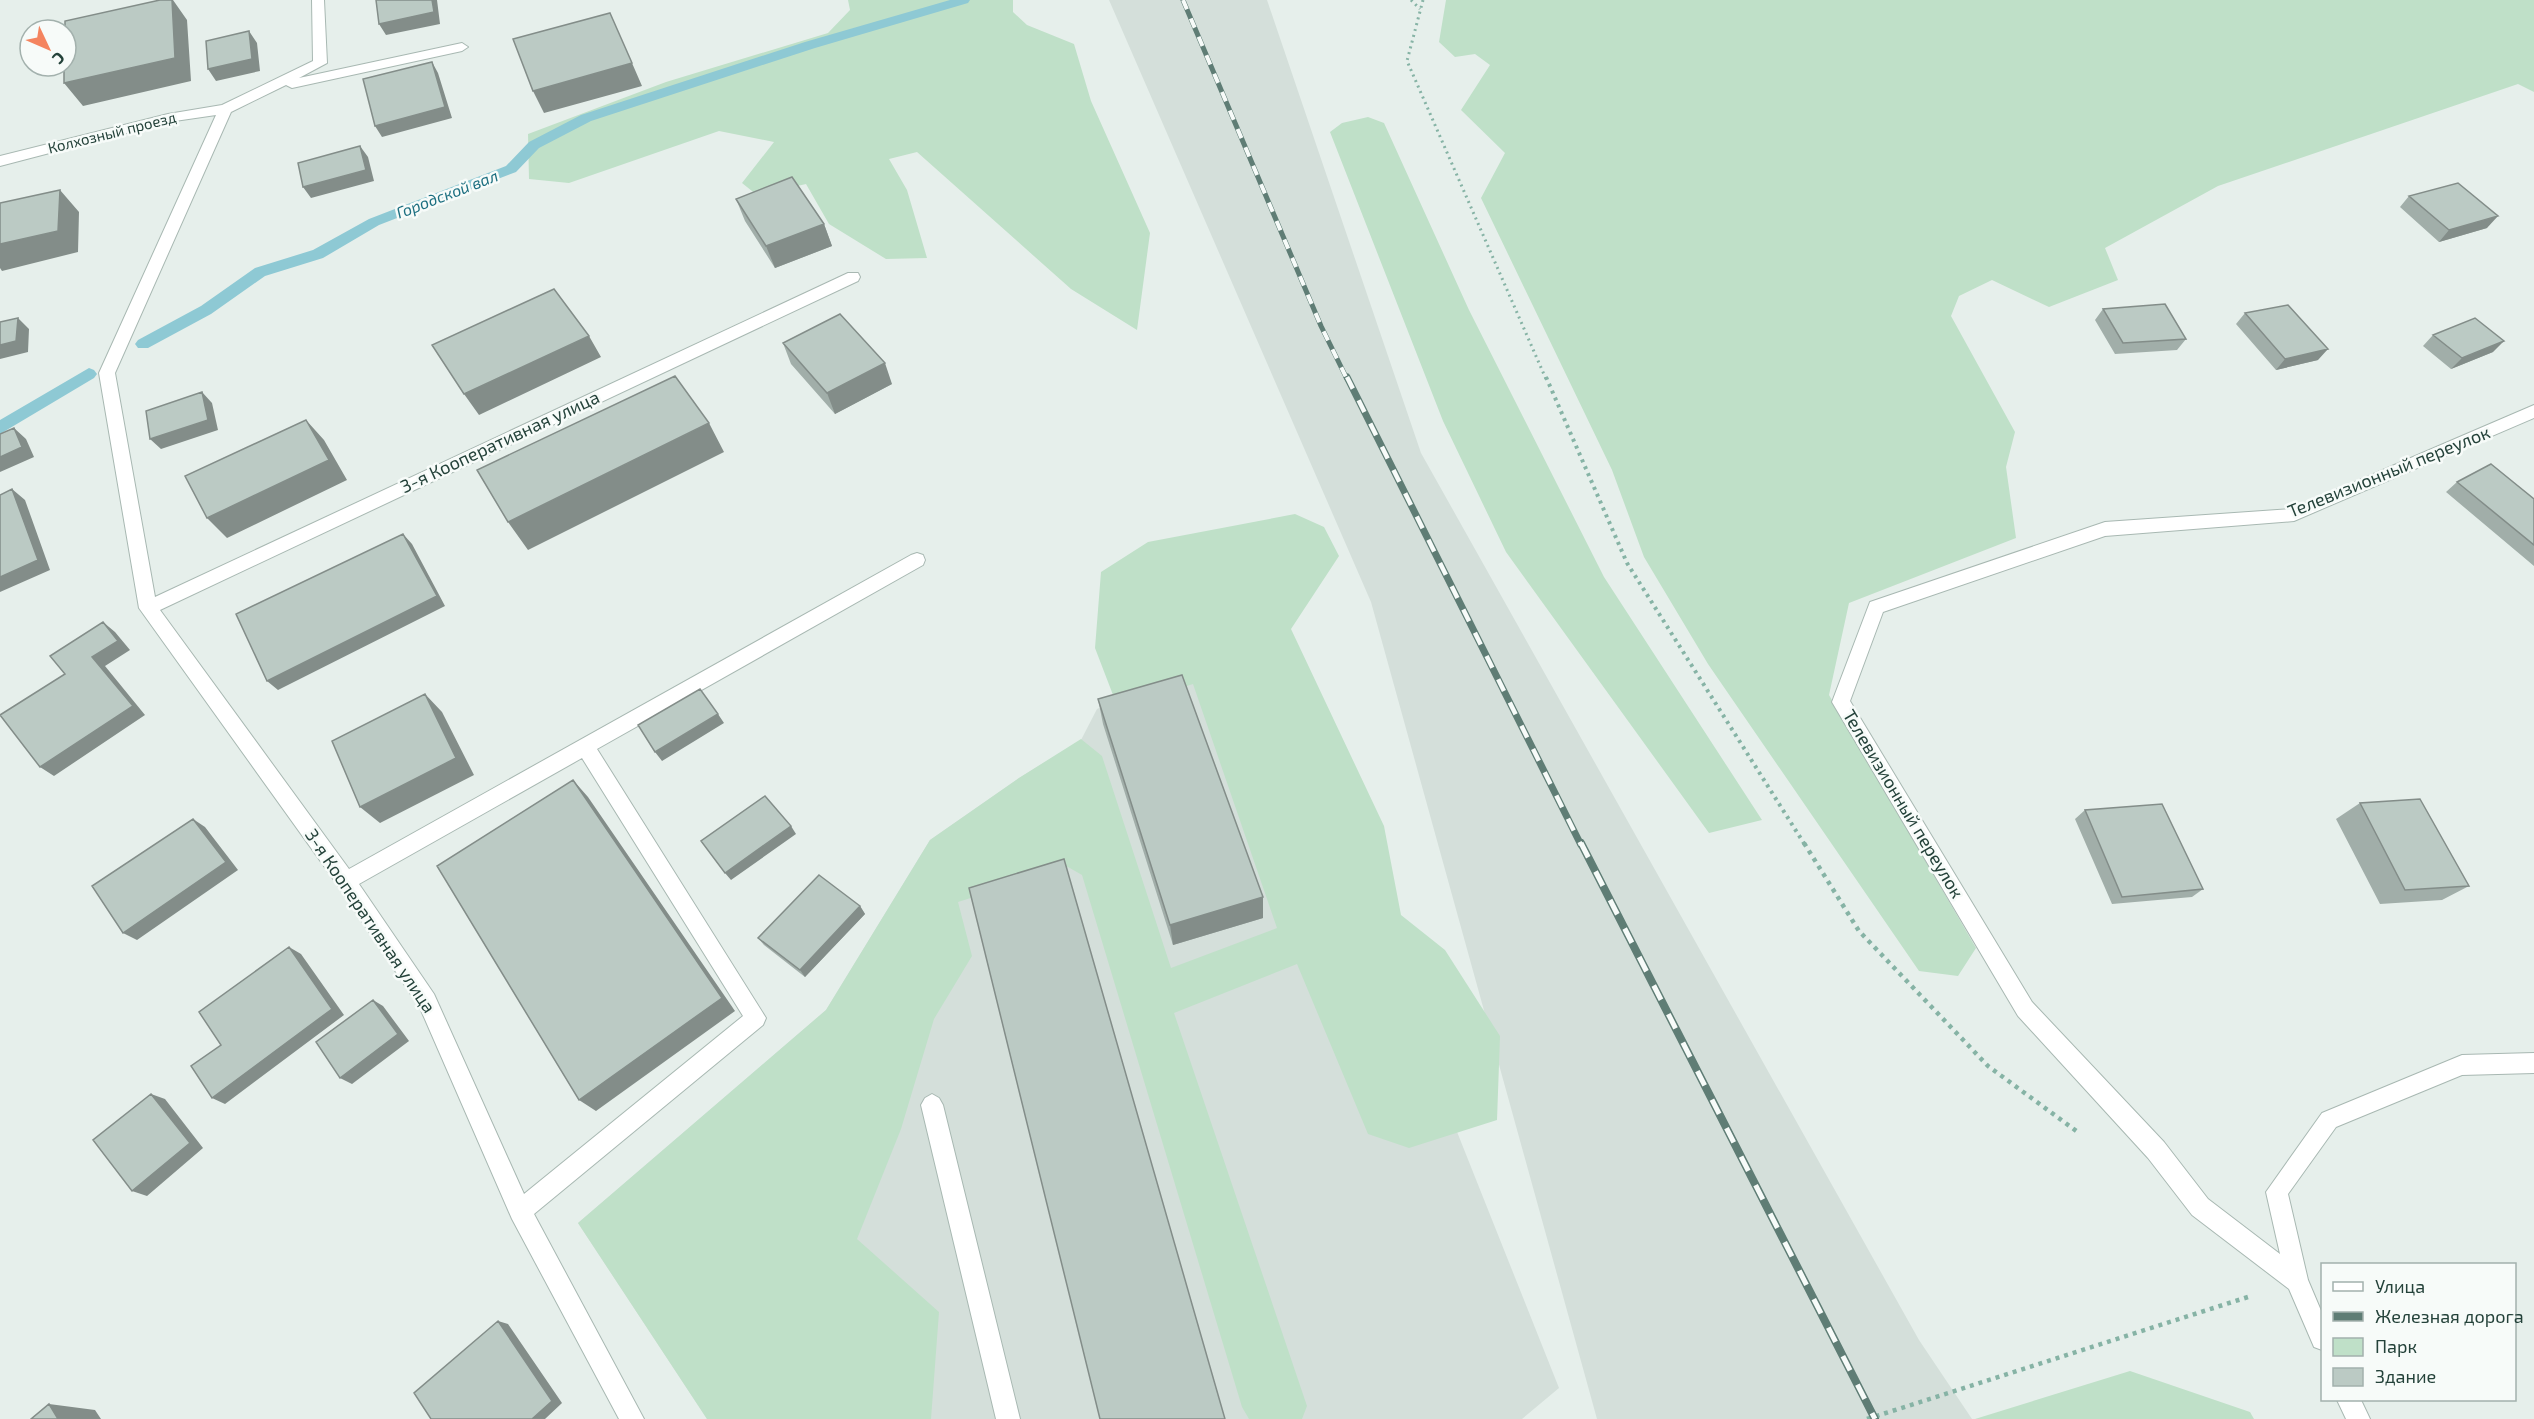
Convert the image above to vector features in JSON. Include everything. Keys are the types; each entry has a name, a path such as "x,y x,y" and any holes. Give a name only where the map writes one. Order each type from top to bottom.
{"street":[{"path":"264,90 320,63 318,0"},
{"path":"264,90 462,47"},
{"name":"Колхозный проезд","path":"0,161 168,118 225,109 264,90"},
{"name":"3-я Кооперативная улица","path":"225,109 107,373 148,608 346,881 427,1001 520,1210 632,1419"},
{"name":"3-я Кооперативная улица","path":"148,608 853,277"},
{"name":"Телевизионный переулок","path":"2297,1281 2200,1207 2156,1150 2025,1009 1842,702 1876,607 2105,529 2294,515 2534,411"},
{"path":"346,881 917,560"},
{"path":"520,1210 756,1018 585,747"},
{"path":"2321,1337 2297,1281 2277,1192 2329,1120 2462,1065 2534,1063"},
{"path":"932,1105 1008,1419"},
{"path":"2349,1401 2358,1419"}],"path":[{"path":"1411,0 1420,9"},
{"path":"1423,0 1407,62 1627,563 1858,932 1988,1066 2083,1136"},
{"path":"1867,1419 2297,1281"}],"shaded area":[{"path":"1109,0 1267,0 1421,453 1919,1340 1972,1419 1597,1419 1371,602"},
{"path":"1258,632 1559,1388 1522,1419 707,1419 578,1223 826,1010 930,840 1019,778 1081,740 1097,709"}],"green space":[{"path":"848,0 1013,0 1013,12 1027,25 1074,44 1091,101 1150,233 1137,330 1071,289 917,152 889,159 907,190 927,258 886,259 829,224 806,184 757,195 742,183 774,142 719,131 569,183 529,179 528,134 666,82 828,33 850,10"},
{"path":"1446,0 2534,0 2534,92 2518,84 2218,186 2105,248 2118,280 2049,307 1992,280 1959,296 1951,316 2015,432 2006,467 2016,538 1849,603 1829,695 1976,948 1958,976 1919,971 1708,664 1644,557 1612,470 1481,198 1505,153 1461,110 1490,65 1475,54 1455,57 1439,42"},
{"path":"1368,117 1384,123 1469,310 1604,577 1762,820 1709,833 1506,552 1443,421 1330,132 1342,123"},
{"path":"1295,514 1324,527 1339,556 1291,629 1384,826 1401,915 1445,950 1500,1036 1497,1120 1409,1148 1368,1134 1297,964 1174,1013 1307,1406 1302,1419 1249,1419 1242,1407 1082,875 1068,867 958,902 972,956 934,1019 901,1129 857,1239 939,1312 931,1419 707,1419 578,1223 826,1010 930,840 1019,778 1081,739 1102,756 1171,968 1277,928 1193,684 1118,708 1095,648 1101,572 1148,542"},
{"path":"2130,1371 2250,1412 2254,1419 1975,1419"}],"building":[{"path":"160,0 172,0 175,58 64,83 64,78 78,78 78,18"},
{"path":"376,0 432,0 434,12 379,24"},
{"path":"610,13 632,63 533,91 513,39"},
{"path":"249,31 252,59 208,69 206,41"},
{"path":"432,62 445,107 375,126 363,79"},
{"path":"360,146 366,170 303,187 298,163"},
{"path":"792,177 824,224 766,246 736,199"},
{"path":"2458,183 2498,216 2449,230 2409,196"},
{"path":"60,190 58,231 0,244 0,203"},
{"path":"554,289 589,336 464,394 432,345"},
{"path":"2165,304 2186,339 2123,343 2103,309"},
{"path":"2288,305 2328,349 2285,359 2245,313"},
{"path":"840,314 885,363 827,393 783,343"},
{"path":"18,318 16,341 0,345 0,322"},
{"path":"2475,318 2504,341 2462,358 2433,335"},
{"path":"675,376 709,423 508,522 477,470"},
{"path":"202,392 208,420 150,439 146,411"},
{"path":"306,420 329,460 207,518 185,476"},
{"path":"14,428 22,447 0,457 0,434"},
{"path":"2491,464 2534,499 2534,545 2457,482"},
{"path":"12,489 38,560 0,577 0,495"},
{"path":"403,534 437,596 267,681 236,614"},
{"path":"103,622 118,641 92,657 133,706 40,767 0,715 65,674 50,656"},
{"path":"1182,675 1263,897 1170,925 1098,699"},
{"path":"700,689 718,714 655,752 638,725"},
{"path":"425,694 456,758 360,807 332,741"},
{"path":"573,780 722,998 579,1100 437,866"},
{"path":"765,796 791,826 725,873 701,841"},
{"path":"2420,799 2469,886 2405,890 2360,803"},
{"path":"2162,804 2203,889 2122,897 2085,810"},
{"path":"193,819 226,862 123,933 92,886"},
{"path":"1064,859 1225,1419 1100,1419 969,888"},
{"path":"819,875 860,906 800,970 758,938"},
{"path":"289,947 332,1009 212,1098 191,1066 221,1045 199,1012"},
{"path":"373,1000 398,1034 340,1078 316,1042"},
{"path":"151,1094 190,1143 132,1191 93,1140"},
{"path":"498,1321 552,1401 532,1419 431,1419 414,1393"},
{"path":"49,1404 58,1419 31,1419"}],"waterway":[{"name":"Городской вал","path":"143,344 206,310 260,272 318,254 374,222 511,169 534,145 586,118 810,45 964,0"},
{"name":"Городской вал","path":"0,428 89,374"}],"railway":[{"path":"1183,0 1321,326 1347,379"},
{"path":"1347,377 1581,845"},
{"path":"1581,843 1875,1419"}]}
